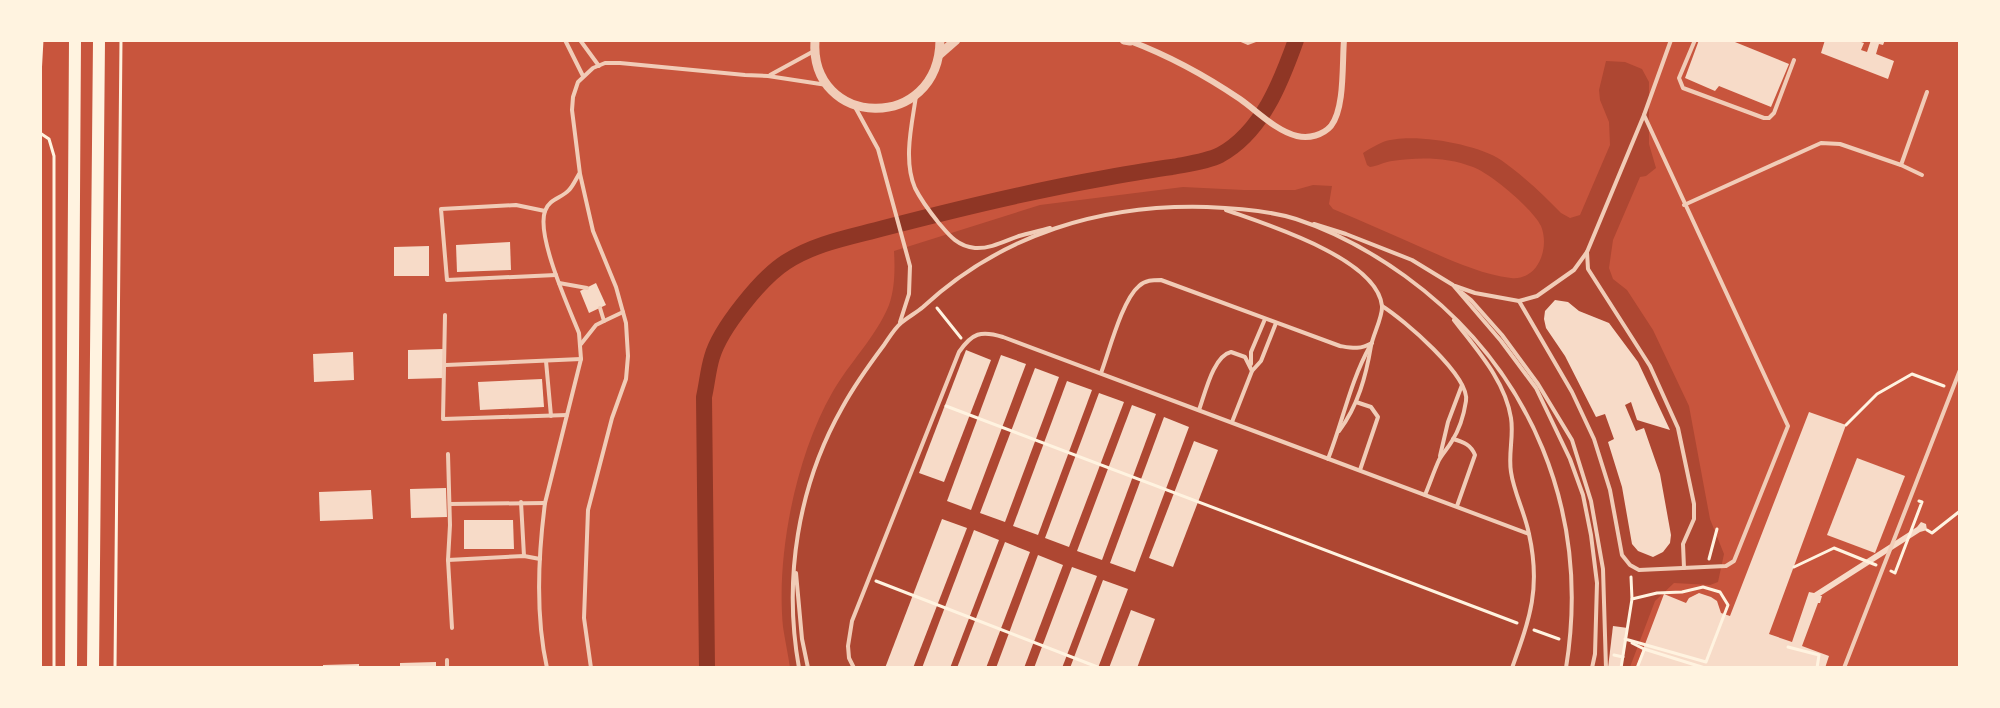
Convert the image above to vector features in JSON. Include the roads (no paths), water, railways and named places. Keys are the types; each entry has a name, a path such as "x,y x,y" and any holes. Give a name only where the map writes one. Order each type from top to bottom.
{"highway":[{"path":"70,668 75,40"},
{"path":"93,668 99,40"}],"street":[{"path":"815,40 814,51 819,69 828,86 853,105 880,109 893,107 916,95 932,77 940,54 940,40"},
{"path":"940,54 956,40"},
{"path":"1124,40 1184,67 1241,99 1276,125 1304,138 1324,132 1331,125 1339,107 1344,40"}],"lane":[{"path":"565,40 583,76"},
{"path":"580,40 599,66"},
{"path":"1241,40 1248,43 1256,40"},
{"path":"1453,285 1519,301 1537,296 1574,270 1587,252 1644,115 1671,40"},
{"path":"1695,40 1679,78 1683,88 1764,118 1769,118 1774,113 1794,60"},
{"path":"768,75 814,51"},
{"path":"591,668 584,618 588,510 612,418 626,379 628,356 626,323 616,286 593,231 580,174 572,111 575,88 583,76 599,66 620,63 745,75 768,75 828,86"},
{"path":"1901,165 1927,92"},
{"path":"916,95 910,147 911,171 915,187 947,234 963,246 977,248 999,244 1020,236 1118,211 1169,206 1220,207 1278,214 1346,234 1412,260 1453,285 1471,300 1502,335 1538,384 1572,440 1591,501 1603,569 1606,668"},
{"path":"799,668 795,647 793,602 795,557 809,486 826,441 856,384 899,324 909,294 910,267 897,212 878,149 853,105"},
{"path":"1519,301 1572,392 1594,439 1610,490 1622,555 1630,566 1639,570 1726,566 1734,561 1788,426 1684,206 1644,115"},
{"path":"1684,206 1821,143 1840,144 1901,165 1922,175"},
{"path":"547,668 539,612 540,559 545,503 581,359 581,344 549,253 544,211 553,200 568,191 580,174"},
{"path":"544,211 516,205 441,209 447,280 556,275"},
{"path":"1220,207 1286,231 1324,248 1358,270 1376,290 1382,306 1416,333 1455,372 1467,399 1454,439 1440,460 1425,495"},
{"path":"1299,220 1355,245 1388,264 1432,296 1471,333 1504,375 1525,410 1543,446 1566,523 1573,603 1566,668"},
{"path":"899,324 973,268 1019,242 1068,223"},
{"path":"1587,252 1588,269 1650,366 1677,428 1694,504 1694,519 1683,544 1684,568"},
{"path":"1101,373 1132,293 1143,283 1152,280 1161,280 1340,346 1355,349 1364,348 1372,343"},
{"path":"559,283 587,288"},
{"path":"1453,285 1501,341 1536,388 1570,459 1583,495 1597,583 1595,654 1592,668"},
{"path":"1339,431 1347,421 1356,402 1368,369 1382,306"},
{"path":"600,308 604,321"},
{"path":"1446,310 1491,370 1506,396 1512,430 1511,473 1529,534 1535,595 1527,627 1512,668"},
{"path":"581,344 596,325 623,312"},
{"path":"445,315 446,365 443,420 567,415"},
{"path":"1252,371 1251,352 1265,319"},
{"path":"1232,422 1252,371 1261,361 1276,323"},
{"path":"854,668 849,658 848,646 852,621 959,352 965,343 980,333 990,332 1529,534"},
{"path":"1328,459 1358,367 1372,343"},
{"path":"1199,410 1217,363 1223,356 1231,352 1245,357 1252,371"},
{"path":"446,365 581,359"},
{"path":"546,361 550,416"},
{"path":"1844,668 1959,370"},
{"path":"1440,460 1448,422 1462,385"},
{"path":"1356,402 1371,407 1378,417 1360,471"},
{"path":"1454,439 1465,442 1472,448 1475,455 1457,507"},
{"path":"448,454 450,504 448,560 452,628"},
{"path":"521,502 524,556"},
{"path":"450,504 545,503"},
{"path":"448,560 524,556 540,559"},
{"path":"795,557 802,639 808,668"},
{"path":"447,660 447,668"}],"waterway":[{"path":"707,668 704,397 716,346 732,319 765,280 797,255 834,241 1022,195 1196,162 1220,155 1235,145 1259,120 1284,72 1296,40"}]}
